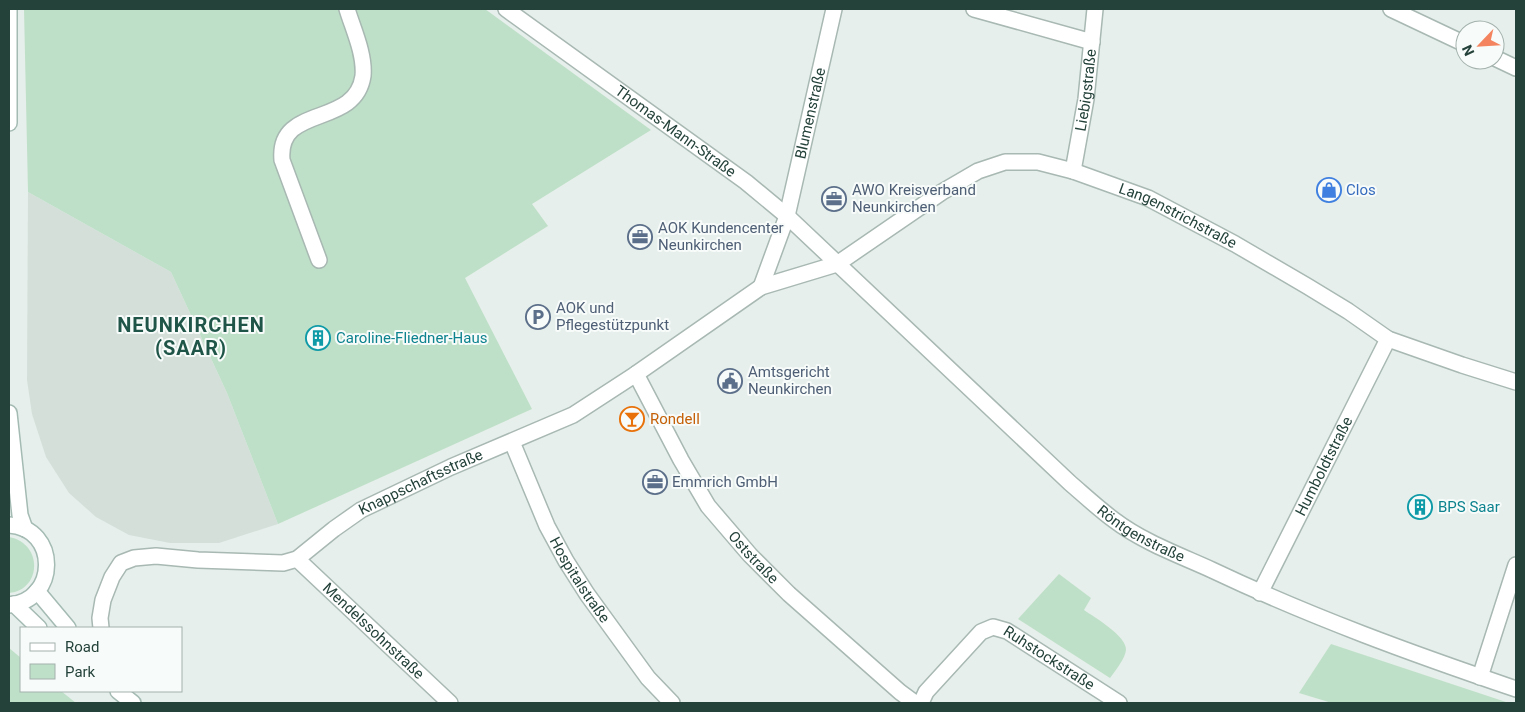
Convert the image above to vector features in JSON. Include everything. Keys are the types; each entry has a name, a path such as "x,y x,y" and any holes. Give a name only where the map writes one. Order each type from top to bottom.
{"street":[{"path":"9,9 9,123"},
{"path":"319,260 282,160 282,145 286,135 292,129 303,122 343,107 352,99 357,91 362,77 363,65 347,9"},
{"name":"Blumenstraße","path":"786,216 834,9"},
{"path":"974,9 1092,42"},
{"name":"Liebigstraße","path":"1073,171 1086,99 1095,9"},
{"path":"1391,9 1455,39"},
{"name":"Thomas-Mann-Straße","path":"513,11 746,182 786,216 837,264"},
{"name":"Langenstrichstraße","path":"837,264 942,192 978,171 1005,162 1038,162 1073,171 1148,198 1307,286 1348,311 1388,339 1516,382"},
{"path":"761,287 786,216"},
{"name":"Knappschaftsstraße","path":"297,559 361,510 451,467 572,415 636,374 761,287 837,264"},
{"name":"Röntgenstraße","path":"837,264 1070,483 1115,521 1149,541 1260,593 1386,644 1516,689"},
{"name":"Humboldtstraße","path":"1260,593 1388,339"},
{"name":"Oststraße","path":"636,374 681,460 708,506 750,555 789,594 915,703"},
{"path":"9,413 20,515 25,529"},
{"name":"Hospitalstraße","path":"512,442 547,526 566,561 587,594 648,678 672,703"},
{"path":"9,525 25,529 35,536 43,546 47,557 47,570 44,581 37,591 27,600 11,605"},
{"path":"101,627 100,618 103,600 112,577 121,563 134,558 156,556 198,560 283,563 297,559"},
{"name":"Mendelssohnstraße","path":"297,559 450,703"},
{"path":"1480,677 1516,565"},
{"path":"37,591 67,627"},
{"path":"11,605 38,627"},
{"name":"Ruhstockstraße","path":"921,703 926,692 981,632 993,627 1007,631 1118,703"},
{"path":"119,692 133,703"}],"shaded area":[{"path":"28,192 171,272 227,393 278,524 219,543 170,543 129,535 96,517 69,493 46,457 32,414 27,380"}],"green space":[{"path":"24,9 485,9 651,130 532,204 548,226 465,278 532,409 278,524 227,393 171,272 28,192"},
{"path":"9,537 20,541 28,548 33,557 34,566 28,584 20,590 9,593"},
{"path":"1059,574 1091,598 1084,610 1109,627 1125,645 1124,657 1110,678 1018,619"},
{"path":"1331,644 1509,703 1332,703 1299,693"},
{"path":"9,648 20,657 20,692 62,692 76,703 9,703"}],"place":[{"name":"Clos","path":"1329,190"},
{"name":"AWO Kreisverband Neunkirchen","path":"834,199"},
{"name":"AOK Kundencenter Neunkirchen","path":"640,237"},
{"name":"AOK und Pflegestützpunkt","path":"538,317"},
{"name":"Caroline-Fliedner-Haus","path":"318,338"},
{"name":"Amtsgericht Neunkirchen","path":"730,381"},
{"name":"Rondell","path":"632,419"},
{"name":"Emmrich GmbH","path":"655,482"},
{"name":"BPS Saar","path":"1420,507"}],"district":[{"name":"NEUNKIRCHEN (SAAR)","path":"191,336"}]}
